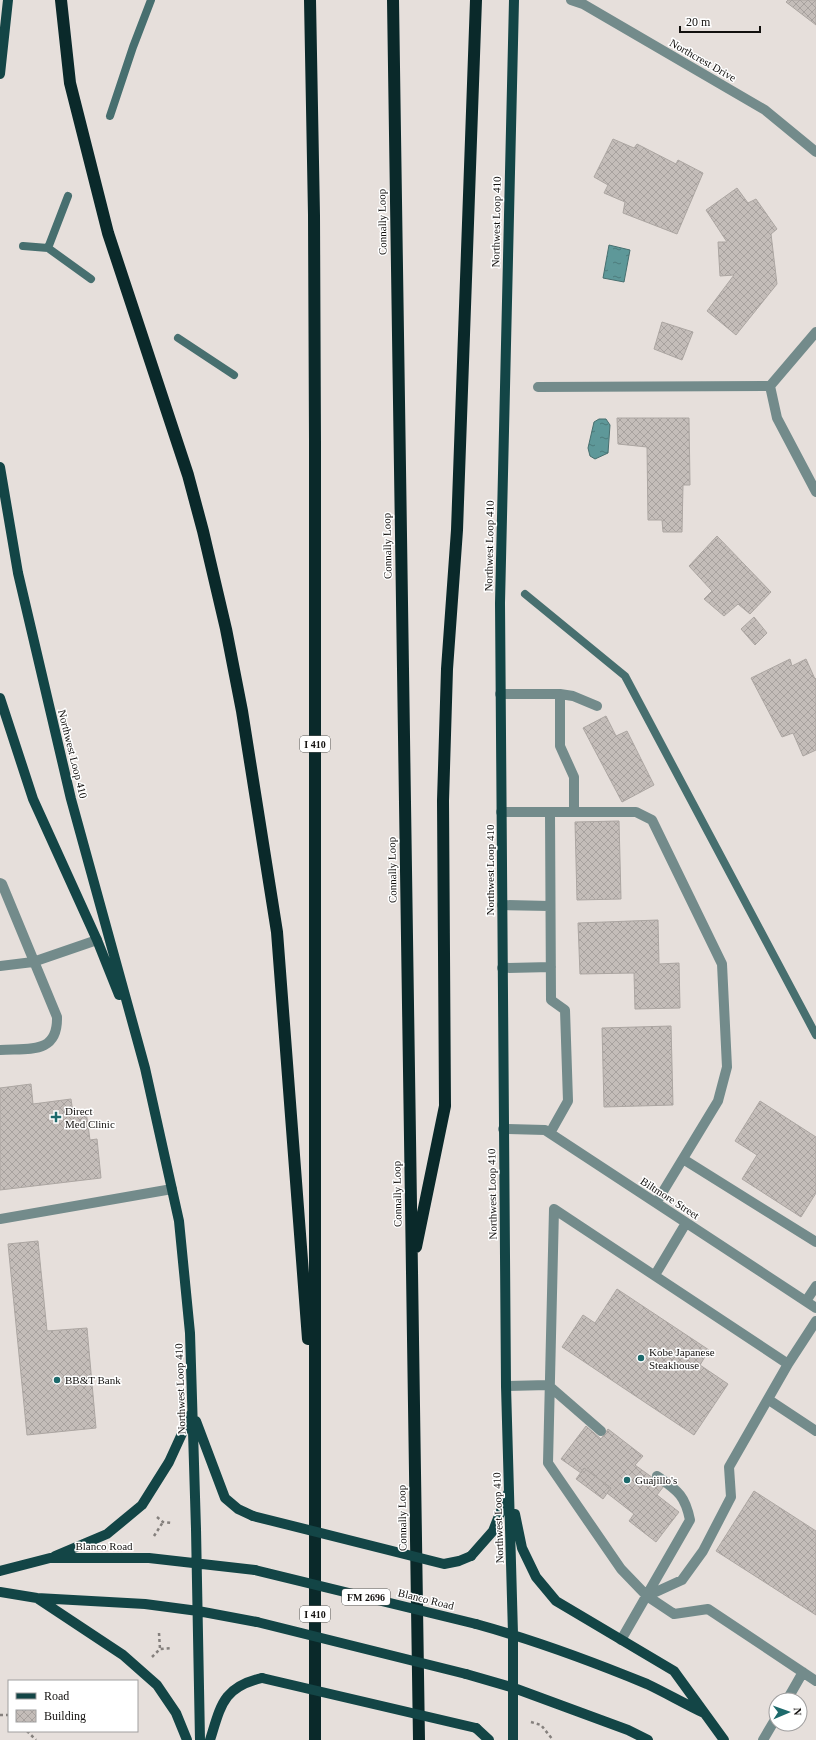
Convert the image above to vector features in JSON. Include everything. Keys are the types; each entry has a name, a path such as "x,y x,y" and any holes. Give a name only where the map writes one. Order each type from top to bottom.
{"highway":[{"path":"61,0 70,83 108,233 188,475 203,530 226,629 242,711 276,932 315,1432"},
{"name":"I 410","path":"310,0 314,216 315,441 315,1740"},
{"name":"Connally Loop","path":"393,0 419,1740"},
{"path":"411,1270 445,1106 443,801 447,669 457,530 476,5"}],"main road":[{"path":"0,74 8,0"},
{"name":"Northwest Loop 410","path":"514,0 500,595 506,1386 510,1488 514,1740"},
{"name":"Northwest Loop 410","path":"0,467 18,572 53,723 73,806 145,1068 179,1221 190,1333 197,1564 200,1740"},
{"name":"Northwest Loop 410","path":"0,698 33,799 97,940 138,1043"},
{"path":"192,1412 225,1498 238,1509 253,1516 444,1564 459,1561 471,1556 493,1531 510,1488"},
{"path":"50,1558 107,1534 142,1505 169,1462 192,1412"},
{"path":"510,1488 522,1548 536,1577 556,1601 674,1671 706,1714"},
{"name":"Blanco Road","path":"0,1571 50,1558 149,1558 255,1570 513,1634 648,1685 706,1714 724,1740"},
{"path":"0,1592 37,1598 145,1604 198,1611 257,1622 466,1674 514,1688 628,1730 648,1740"},
{"path":"37,1598 123,1655 157,1685 176,1713 187,1740"},
{"path":"210,1740 222,1704 230,1694 239,1686 247,1682 262,1678 476,1728 489,1740"}],"street":[{"name":"Northcrest Drive","path":"571,0 583,4 765,110 816,152"},
{"path":"538,387 770,386 816,332"},
{"path":"770,386 778,418 816,492"},
{"path":"500,694 560,694 573,696 597,706"},
{"path":"560,694 560,746 574,777 574,812"},
{"path":"501,812 636,812 652,820 722,964 726,1067 718,1101 656,1203"},
{"path":"550,812 551,1000 565,1010 568,1101 550,1133"},
{"path":"0,883 2,884 57,1017 57,1028 52,1040 44,1047 0,1050"},
{"path":"502,905 550,906"},
{"path":"0,966 33,962 97,940"},
{"path":"502,968 551,967"},
{"name":"Biltmore Street","path":"503,1129 545,1130 816,1308"},
{"path":"683,1159 816,1242"},
{"path":"0,1219 172,1190"},
{"path":"788,1364 554,1209 548,1385 548,1463 621,1569 647,1596 674,1614 708,1609 816,1681"},
{"path":"655,1275 686,1223"},
{"path":"806,1301 816,1286"},
{"path":"647,1596 682,1580 703,1551 731,1496 729,1466 769,1400 788,1364 816,1321"},
{"path":"506,1386 548,1385 601,1430"},
{"path":"769,1400 816,1431"},
{"path":"621,1640 690,1520 687,1506 678,1491 658,1476"},
{"path":"792,1692 803,1672"}],"path":[{"path":"152,1513 163,1522 172,1523"},
{"path":"154,1536 163,1522"},
{"path":"160,1633 160,1649"},
{"path":"150,1659 160,1649 172,1648"},
{"path":"528,1721 541,1725 553,1740"},
{"path":"28,1732 36,1740"}],"water":[{"path":"609,245 630,250 624,282 603,278"},
{"path":"599,419 606,419 610,425 608,453 595,459 590,456 588,448 594,422"}],"building":[{"path":"788,0 816,0 816,25 786,2"},
{"path":"613,139 634,148 637,144 676,164 678,160 703,173 677,234 623,213 625,202 604,193 608,185 594,177"},
{"path":"737,188 748,203 756,199 777,229 771,234 777,284 736,335 707,311 734,275 720,276 718,242 727,242 706,210"},
{"path":"662,322 693,332 682,360 654,349"},
{"path":"617,418 689,418 690,485 683,485 682,532 663,532 662,520 648,520 647,447 618,444"},
{"path":"717,536 771,592 750,614 738,604 724,616 704,599 712,591 689,566"},
{"path":"754,617 767,633 755,645 741,629"},
{"path":"790,659 792,666 806,659 815,679 816,678 816,750 803,756 793,733 782,737 751,678"},
{"path":"606,716 616,736 627,731 654,785 622,802 583,728"},
{"path":"619,821 621,899 577,900 575,822"},
{"path":"658,920 659,964 679,963 680,1008 635,1009 634,973 580,974 578,923"},
{"path":"671,1026 673,1105 604,1107 602,1028"},
{"path":"31,1084 33,1104 71,1099 73,1113 86,1111 90,1140 97,1139 101,1178 0,1190 0,1088"},
{"path":"760,1101 816,1137 816,1193 801,1217 742,1179 757,1155 735,1141"},
{"name":"BB&T Bank","path":"38,1241 47,1331 87,1328 96,1428 27,1435 8,1244"},
{"name":"Kobe Japanese Steakhouse","path":"617,1289 709,1350 700,1365 728,1384 694,1435 562,1347 583,1315 595,1323"},
{"name":"Guajillo's","path":"586,1426 601,1439 608,1429 643,1456 635,1465 664,1486 657,1495 679,1512 656,1542 629,1521 634,1514 607,1493 611,1488 584,1468 581,1473 561,1459"},
{"path":"584,1468 611,1488 603,1499 576,1479"},
{"path":"754,1491 816,1531 816,1615 716,1551"}],"waterway":[{"path":"110,116 133,47 151,0"},
{"path":"48,248 68,196"},
{"path":"23,246 48,248 91,279"},
{"path":"178,338 234,375"},
{"path":"525,594 625,676 816,1035"}],"place":[{"name":"Direct Med Clinic","path":"56,1117"},
{"name":"Kobe Japanese Steakhouse","path":"641,1358"},
{"name":"BB&T Bank","path":"57,1380"},
{"name":"Guajillo's","path":"627,1480"}]}
